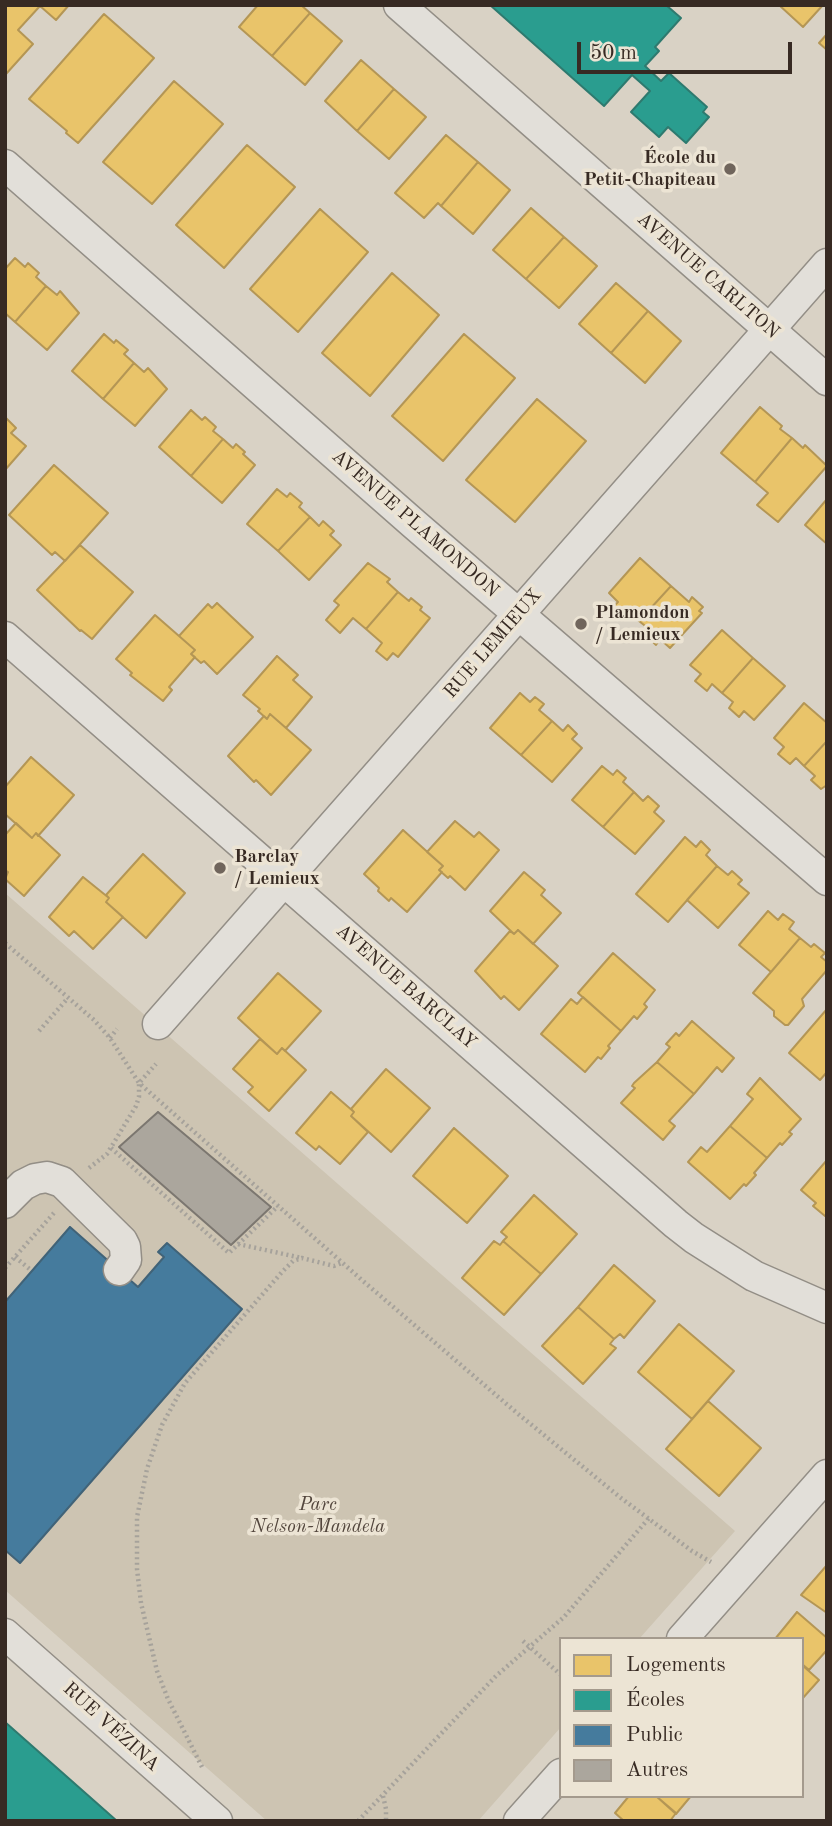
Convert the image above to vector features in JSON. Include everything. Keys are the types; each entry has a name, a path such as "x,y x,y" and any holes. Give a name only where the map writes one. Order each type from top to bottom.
{"street":[{"name":"AVENUE CARLTON","path":"399,5 827,380"},
{"name":"AVENUE PLAMONDON","path":"5,165 827,880"},
{"name":"RUE LEMIEUX","path":"158,1024 827,264"},
{"name":"AVENUE BARCLAY","path":"5,637 694,1238 754,1276 827,1308"},
{"path":"5,1203 23,1185 35,1179 47,1177 62,1182 122,1241 126,1260 119,1270"},
{"path":"684,1637 827,1475"},
{"name":"RUE VÉZINA","path":"5,1634 217,1821"},
{"path":"519,1821 559,1776"}],"path":[{"path":"5,943 94,1020 110,1038 139,1083 342,1263 517,1413 692,1551 712,1562"},
{"path":"39,1031 68,998"},
{"path":"110,1038 117,1030"},
{"path":"84,1172 111,1148 136,1106 139,1083 156,1064"},
{"path":"111,1148 229,1253 278,1206"},
{"path":"170,1201 175,1196"},
{"path":"5,1268 56,1211"},
{"path":"239,1244 334,1266 342,1263"},
{"path":"15,1256 32,1271"},
{"path":"202,1768 168,1699 149,1641 137,1569 137,1517 140,1495 162,1425 186,1384 282,1272 293,1261 302,1258"},
{"path":"358,1821 496,1676 564,1617 649,1518"},
{"path":"523,1641 559,1673"},
{"path":"383,1796 386,1821"}],"green space":[{"name":"Parc Nelson-Mandela","path":"5,893 735,1531 641,1637 559,1637 559,1729 478,1821 267,1821 5,1590"}],"building: Logements":[{"path":"5,5 69,5 56,20 40,6 18,30 33,44 6,74"},
{"path":"258,5 301,5 310,13 272,56 239,27"},
{"path":"779,5 823,5 803,27"},
{"path":"310,13 342,41 305,85 272,56"},
{"path":"104,14 154,58 78,143 29,99"},
{"path":"827,34 827,50 819,43"},
{"path":"361,60 394,89 357,131 325,101"},
{"path":"174,81 223,124 152,204 103,162"},
{"path":"394,89 426,117 389,159 357,131"},
{"path":"446,135 478,162 441,206 438,203 424,218 395,193"},
{"path":"247,145 295,187 224,268 176,225"},
{"path":"478,162 510,190 473,234 441,206"},
{"path":"531,208 564,237 526,279 493,250"},
{"path":"320,209 368,252 298,332 250,289"},
{"path":"564,237 597,266 559,308 526,279"},
{"path":"15,258 25,267 28,263 39,273 36,277 46,286 15,322 5,313 5,269"},
{"path":"392,273 439,315 370,396 322,353"},
{"path":"616,283 648,311 611,353 579,324"},
{"path":"46,286 57,295 60,291 79,313 47,350 15,322"},
{"path":"648,311 681,341 645,383 611,353"},
{"path":"104,334 128,350 124,354 134,363 103,399 72,371"},
{"path":"464,334 515,378 443,461 392,416"},
{"path":"134,363 144,372 148,368 167,389 135,426 103,399"},
{"path":"537,399 586,441 515,522 466,480"},
{"path":"760,407 792,438 755,482 721,453"},
{"path":"191,410 202,420 205,417 216,427 213,431 223,439 191,476 159,447"},
{"path":"6,418 16,428 11,433 26,446 5,470"},
{"path":"792,438 803,448 805,445 827,466 778,522 757,505 768,493 755,482"},
{"path":"223,439 233,448 236,444 255,465 222,503 191,476"},
{"path":"54,465 108,513 65,561 55,552 52,555 9,515"},
{"path":"277,489 287,497 290,493 302,503 299,507 310,517 278,551 247,524"},
{"path":"827,499 827,544 805,525"},
{"path":"310,517 319,526 323,521 334,531 330,535 341,545 309,580 278,551"},
{"path":"80,545 133,592 92,639 37,590"},
{"path":"640,558 671,586 639,621 629,611 625,616 614,606 618,602 609,593"},
{"path":"368,563 390,579 387,582 398,592 366,629 353,618 340,633 326,620 339,605 334,601"},
{"path":"671,586 689,602 692,597 703,607 699,611 702,613 670,648 660,639 656,645 645,634 649,629 639,621"},
{"path":"398,592 409,601 411,598 430,618 398,657 393,653 387,660 376,651 382,643 366,629"},
{"path":"217,603 253,637 217,674 204,661 201,663 191,654 195,650 179,636 208,604 212,608"},
{"path":"155,615 195,650 191,654 195,657 169,687 172,690 163,701 130,675 132,673 116,659"},
{"path":"722,630 753,658 722,693 712,684 707,691 695,681 701,674 690,665"},
{"path":"277,656 298,675 293,680 312,697 286,728 270,714 267,719 258,711 260,709 243,695"},
{"path":"753,658 785,686 754,720 744,711 739,717 729,708 733,702 722,693"},
{"path":"520,693 530,702 535,697 544,704 539,710 552,721 521,755 490,728"},
{"path":"804,703 827,723 827,741 804,766 796,758 790,764 778,754 784,747 774,738"},
{"path":"270,714 311,750 271,795 228,756 264,716 267,719"},
{"path":"552,721 563,731 568,725 577,734 572,739 582,748 552,782 521,755"},
{"path":"827,741 827,785 821,789 811,780 815,776 804,766"},
{"path":"31,757 74,795 38,836 36,833 32,838 5,814 5,787"},
{"path":"602,766 613,775 617,770 626,778 623,782 634,792 603,827 572,800"},
{"path":"634,792 643,801 648,796 659,806 654,812 664,821 635,854 603,827"},
{"path":"455,821 474,837 479,832 499,850 465,890 439,870 443,866 427,852"},
{"path":"16,823 32,838 36,833 60,855 24,896 5,879 8,872 5,870 5,835"},
{"path":"403,830 443,866 439,870 442,872 407,912 391,898 389,901 364,874"},
{"path":"685,837 696,847 701,841 710,850 706,855 717,866 668,922 636,894"},
{"path":"143,854 185,893 146,938 106,902 109,898 106,895"},
{"path":"717,866 728,875 732,871 742,880 738,884 749,893 718,928 687,900"},
{"path":"524,872 545,890 541,895 561,913 533,944 518,930 514,934 490,911"},
{"path":"83,877 109,898 106,902 123,917 93,949 74,931 69,936 49,917"},
{"path":"768,911 778,920 783,914 794,922 789,929 800,938 771,972 739,945"},
{"path":"518,930 558,966 519,1010 504,996 501,999 475,971 510,931 514,934"},
{"path":"800,938 825,953 821,957 827,962 827,970 802,999 804,1006 788,1025 785,1025 774,1016 774,1011 753,993"},
{"path":"613,953 655,990 644,1004 647,1007 637,1019 634,1016 621,1031 578,993"},
{"path":"278,973 321,1011 285,1051 282,1048 277,1054 238,1018"},
{"path":"583,997 621,1031 601,1059 598,1057 585,1072 541,1034 571,999 577,1004"},
{"path":"827,1009 827,1072 820,1080 789,1053"},
{"path":"692,1021 734,1058 722,1072 717,1067 694,1094 657,1062 670,1047 666,1044 676,1033 679,1036"},
{"path":"260,1039 277,1054 282,1048 306,1070 269,1111 248,1092 253,1087 233,1069"},
{"path":"657,1062 694,1094 669,1121 675,1126 663,1140 621,1103 635,1088 632,1086 634,1083"},
{"path":"386,1069 430,1108 391,1152 351,1116 354,1112 351,1109"},
{"path":"760,1078 801,1119 789,1132 792,1134 767,1158 730,1126 753,1099 747,1094"},
{"path":"331,1092 354,1112 351,1116 368,1132 340,1164 319,1146 316,1150 296,1133"},
{"path":"730,1126 767,1158 754,1173 756,1175 730,1199 688,1162 701,1147 707,1152"},
{"path":"454,1128 508,1176 467,1223 413,1176"},
{"path":"827,1160 825,1216 813,1206 816,1203 801,1190"},
{"path":"534,1195 577,1234 541,1274 503,1241 507,1237 501,1232"},
{"path":"494,1241 500,1245 503,1241 541,1274 504,1315 462,1278"},
{"path":"614,1265 655,1301 624,1338 620,1334 614,1339 578,1307"},
{"path":"578,1307 614,1339 610,1344 616,1348 583,1384 542,1346"},
{"path":"679,1324 734,1371 692,1419 638,1372"},
{"path":"708,1401 761,1448 719,1496 666,1449"},
{"path":"827,1565 827,1613 801,1595"},
{"path":"797,1612 827,1638 827,1650 809,1670 804,1666 804,1637 777,1637"},
{"path":"804,1667 819,1680 804,1697"},
{"path":"627,1798 658,1798 676,1813 670,1821 624,1821 615,1813"},
{"path":"658,1798 689,1798 676,1814"}],"building: Écoles":[{"path":"490,5 666,5 681,18 655,47 659,51 645,66 661,81 669,73 707,107 703,112 709,117 686,143 668,127 659,137 631,112 650,91 632,75 604,106"},
{"path":"5,1722 117,1821 5,1821"}],"building: Public":[{"path":"70,1227 138,1287 164,1257 158,1252 167,1243 242,1309 20,1563 5,1550 5,1302"}],"building: Autres":[{"path":"158,1112 271,1207 231,1245 119,1147"}],"place":[{"name":"École du Petit-Chapiteau","path":"730,169"},
{"name":"Plamondon / Lemieux","path":"581,624"},
{"name":"Barclay / Lemieux","path":"220,868"}]}
